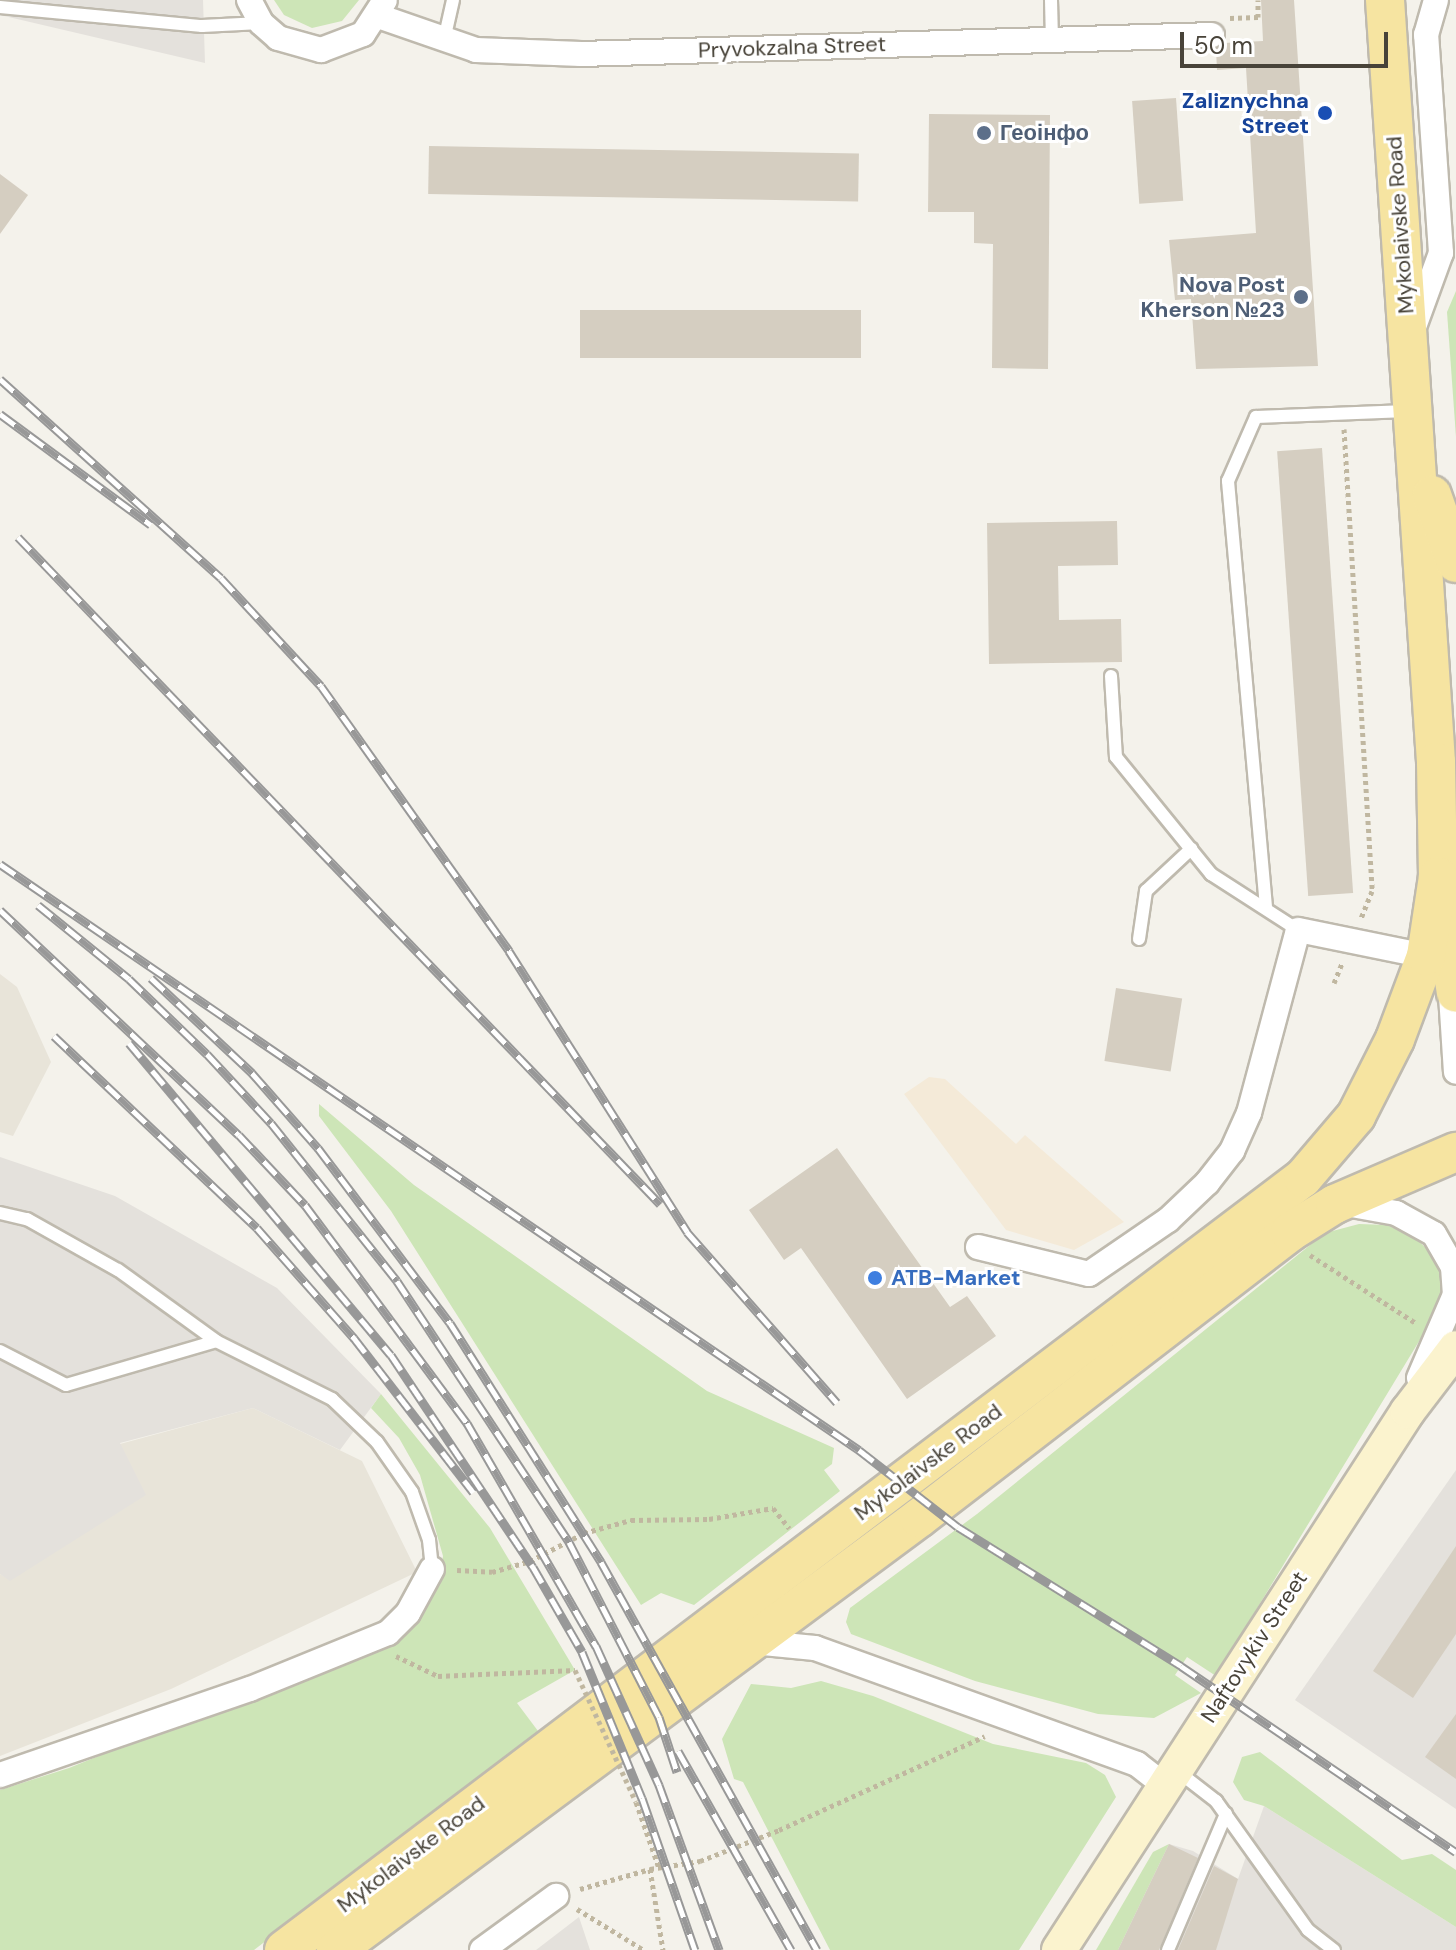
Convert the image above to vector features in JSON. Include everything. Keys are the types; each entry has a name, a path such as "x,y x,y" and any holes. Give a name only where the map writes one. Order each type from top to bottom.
{"main road":[{"name":"Mykolaivske Road","path":"284,1950 1303,1178 1356,1116 1395,1039 1444,973 1438,877 1446,756 1413,411 1385,0"},
{"name":"Mykolaivske Road","path":"1417,450 1456,563"},
{"name":"Mykolaivske Road","path":"336,1950 751,1643 1290,1232 1335,1204 1456,1152"}],"street":[{"path":"249,0 261,23 278,38 321,50 363,34 381,8"},
{"path":"1409,340 1441,253 1426,35 1436,0"},
{"name":"Pryvokzalna Street","path":"381,8 444,40 476,50 581,54 1212,35"},
{"path":"978,1247 1089,1274 1168,1220 1207,1183 1232,1151 1249,1113 1298,930 1444,973 1456,1072"},
{"path":"1335,1204 1396,1213 1434,1234 1453,1267 1456,1294 1447,1342"},
{"name":"Naftovykiv Street","path":"1059,1950 1408,1411 1447,1342"},
{"path":"0,1775 388,1633 408,1613 432,1569"},
{"path":"751,1643 815,1648 1169,1776"},
{"path":"482,1950 556,1896"}],"lane":[{"path":"444,40 453,0"},
{"path":"1051,0 1052,42"},
{"path":"0,7 202,26 261,23"},
{"path":"1266,907 1228,481 1256,417 1413,411"},
{"path":"1111,676 1116,757 1211,874 1298,930"},
{"path":"1139,939 1146,891 1191,849"},
{"path":"0,1213 27,1219 118,1270 216,1341 332,1399 377,1442 412,1492 432,1569"},
{"path":"0,1351 66,1385 216,1341"},
{"path":"1169,1776 1226,1814 1308,1930 1334,1950"},
{"path":"1168,1950 1226,1814"}],"path":[{"path":"1212,35 1231,18 1258,17 1258,0"},
{"path":"1334,983 1372,891 1343,412"},
{"path":"1290,1232 1301,1249 1332,1272 1447,1342"},
{"path":"432,1569 492,1572 530,1561 605,1524 709,1519 773,1508 797,1538"},
{"path":"368,1642 438,1676 575,1670 636,1802 659,1868"},
{"path":"556,1896 650,1869 700,1861 850,1801 954,1754 1015,1719"},
{"path":"650,1869 663,1950"},
{"path":"556,1896 644,1950"}],"shaded area":[{"path":"0,0 203,0 205,63 0,15"},
{"path":"0,974 17,987 51,1062 13,1136 0,1132"},
{"path":"929,1077 945,1079 1016,1144 1025,1135 1124,1222 1074,1250 1006,1230 904,1094"},
{"path":"0,1157 115,1196 277,1288 381,1394 340,1450 253,1408 120,1443 146,1495 10,1581 0,1574"},
{"path":"253,1408 362,1461 417,1572 171,1689 0,1756 0,1574 10,1580 120,1444"},
{"path":"1456,1470 1456,1809 1295,1700"},
{"path":"1264,1806 1456,1927 1456,1950 1118,1950 1169,1844 1193,1851 1238,1879"},
{"path":"579,1917 590,1950 536,1950"}],"green space":[{"path":"274,0 359,0 342,21 312,28 284,15"},
{"path":"1456,291 1456,437 1447,312"},
{"path":"319,1104 414,1185 707,1391 834,1448 832,1464 824,1470 840,1491 694,1605 661,1593 641,1605 391,1211 319,1116"},
{"path":"1359,1224 1387,1225 1414,1237 1436,1257 1443,1281 1438,1310 1216,1676 1187,1657 1175,1675 1201,1693 1154,1718 1098,1714 975,1681 851,1634 846,1622 850,1608 977,1514 1325,1233"},
{"path":"381,1394 490,1528 575,1670 517,1703 538,1731 254,1950 0,1950 0,1790 69,1768 351,1654 390,1646 415,1624 439,1581 443,1556 420,1475 399,1438 371,1408"},
{"path":"821,1681 873,1696 993,1744 1086,1763 1105,1775 1116,1797 1019,1950 830,1950 743,1782 734,1779 722,1739 751,1684 791,1688"},
{"path":"1260,1752 1402,1860 1432,1854 1456,1870 1456,1927 1264,1806 1244,1800 1233,1782 1242,1757"},
{"path":"1169,1844 1118,1950 1096,1950 1153,1852"}],"building":[{"path":"1261,0 1294,0 1318,366 1196,369 1191,299 1175,300 1169,240 1256,233 1246,68 1217,70 1216,49 1224,43 1263,41"},
{"path":"1176,98 1183,201 1139,204 1132,101"},
{"path":"929,114 1050,115 1048,369 992,368 993,244 974,243 974,212 928,212"},
{"path":"429,146 859,154 858,201 428,194"},
{"path":"0,174 28,195 0,234"},
{"path":"580,310 861,310 861,358 580,358"},
{"path":"1322,448 1353,893 1308,896 1277,451"},
{"path":"1117,521 1118,565 1058,566 1059,620 1121,619 1122,662 989,664 987,523"},
{"path":"1116,988 1182,998 1171,1072 1104,1061"},
{"name":"ATB-Market","path":"837,1148 950,1307 967,1296 996,1336 907,1399 801,1248 784,1260 749,1210"},
{"path":"1456,1546 1456,1634 1413,1698 1373,1671"},
{"path":"1456,1714 1456,1779 1425,1757"},
{"path":"1169,1844 1198,1858 1159,1950 1118,1950"},
{"path":"1214,1866 1238,1879 1216,1950 1178,1950"}],"railway":[{"path":"0,379 221,578 321,686 509,951 687,1232 837,1403"},
{"path":"0,414 151,525"},
{"path":"18,537 660,1204"},
{"path":"0,864 859,1450 958,1527 1181,1666 1456,1852"},
{"path":"38,905 129,979 207,1054 271,1123 397,1281 569,1542 659,1717 677,1772"},
{"path":"0,910 239,1135 305,1205 467,1423 596,1646 659,1785 719,1950"},
{"path":"151,978 252,1073 318,1148 450,1323 601,1562 817,1950"},
{"path":"54,1036 257,1228 354,1338 473,1492"},
{"path":"129,1043 391,1355 533,1567 582,1652 642,1798 695,1950"},
{"path":"678,1751 791,1950"}],"place":[{"name":"Zaliznychna Street","path":"1325,113"},
{"name":"Геоінфо","path":"984,133"},
{"name":"Nova Post Kherson №23","path":"1301,297"},
{"name":"ATB-Market","path":"875,1278"}]}
